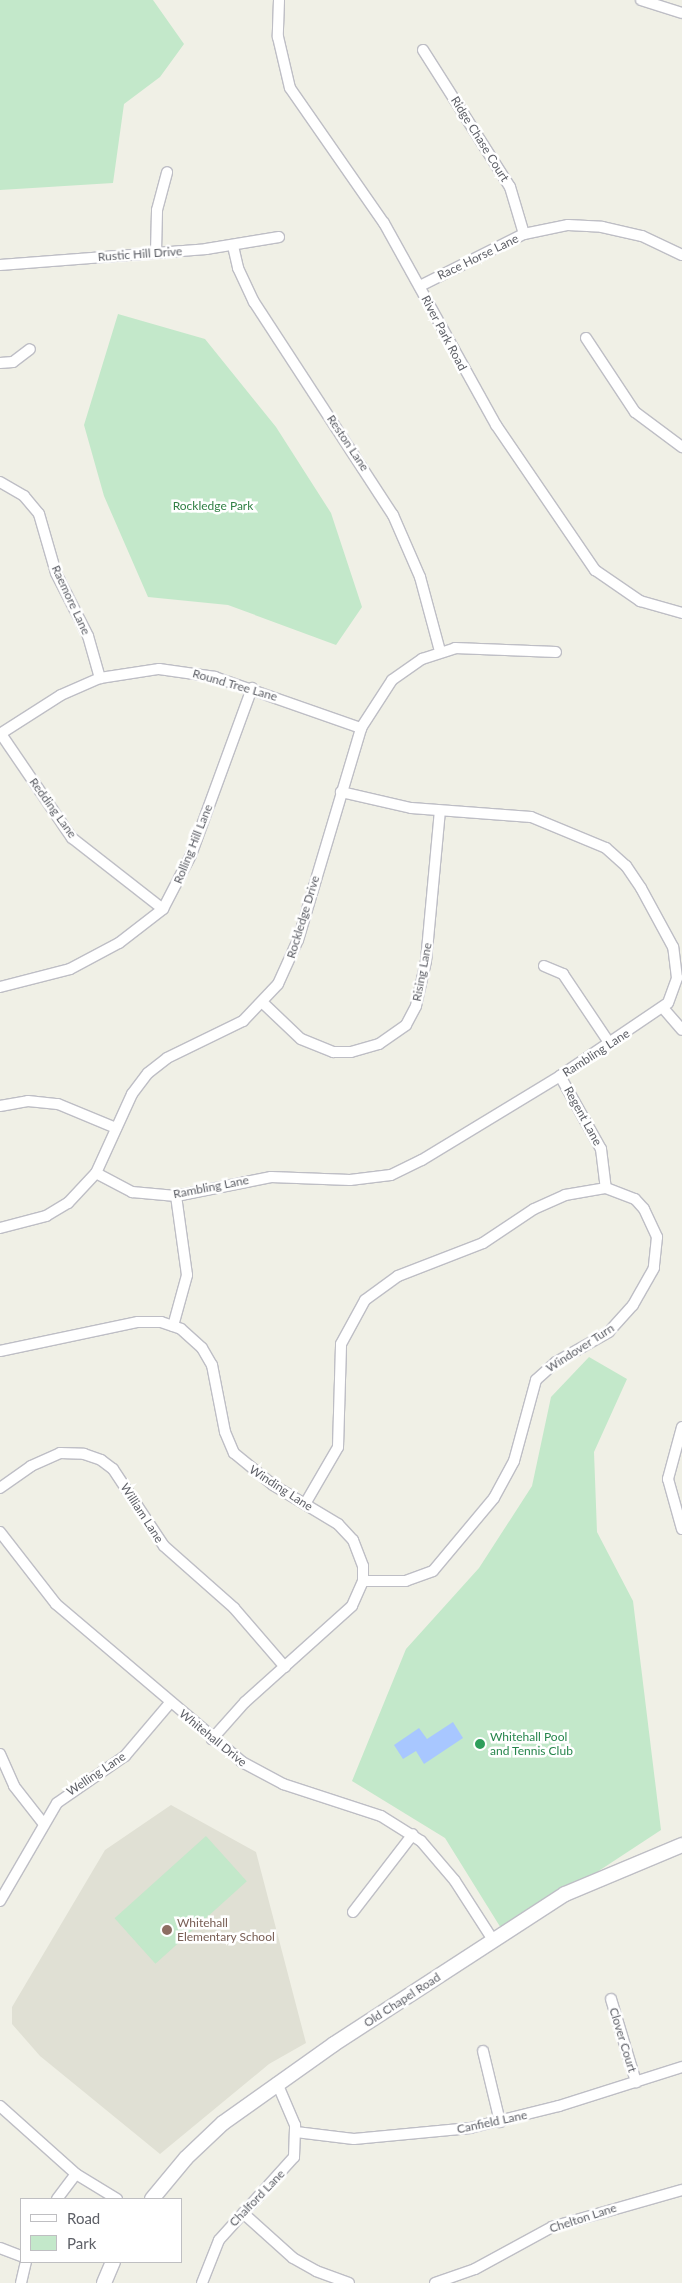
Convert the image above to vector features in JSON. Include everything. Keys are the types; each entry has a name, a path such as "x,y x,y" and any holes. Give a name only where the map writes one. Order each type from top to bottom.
{"street":[{"name":"River Park Road","path":"279,0 278,37 290,88 333,154 369,199 420,286 487,411 595,570 640,601 682,613"},
{"path":"641,0 682,13"},
{"name":"Ridge Chase Court","path":"423,50 510,187 524,234"},
{"path":"156,252 157,210 167,172"},
{"name":"Race Horse Lane","path":"420,286 524,234 568,225 602,227 642,236 682,255"},
{"name":"Rustic Hill Drive","path":"0,265 233,246 279,237"},
{"name":"Reston Lane","path":"233,246 238,268 254,302 393,515 417,570 440,651"},
{"path":"586,338 635,412 682,448"},
{"path":"0,363 13,362 30,349"},
{"name":"Raemore Lane","path":"0,482 24,496 39,514 56,573 88,636 100,678"},
{"name":"Rockledge Drive","path":"0,1228 57,1211 96,1173 116,1128 148,1073 167,1058 243,1021 263,1003 286,969 298,940 341,792 362,728 392,680 440,651 471,646 556,652"},
{"name":"Round Tree Lane","path":"0,734 61,695 100,678 127,672 172,669 200,672 252,688 362,728"},
{"name":"Rolling Hill Lane","path":"0,987 70,969 127,938 163,909 191,856 252,688"},
{"name":"Redding Lane","path":"0,734 72,838 163,909"},
{"name":"Rambling Lane","path":"96,1173 132,1192 176,1196 271,1177 350,1180 391,1174 422,1160 610,1044 662,1008 676,988 677,959 658,916 616,855 541,820 389,805 341,792"},
{"name":"Rising Lane","path":"263,1003 301,1039 334,1052 369,1048 406,1025 416,1006 426,961 440,811"},
{"path":"544,966 563,974 610,1044"},
{"path":"662,1008 682,1030"},
{"name":"Regent Lane","path":"560,1076 601,1149 606,1188"},
{"path":"0,1106 28,1102 58,1104 116,1128"},
{"path":"305,1504 338,1447 341,1344 365,1300 398,1276 483,1244 551,1200 606,1188"},
{"name":"Windover Turn","path":"363,1582 418,1579 440,1565 509,1475 536,1380 556,1362 609,1332 642,1292 656,1261 654,1228 635,1199 606,1188"},
{"path":"173,1326 187,1275 176,1196"},
{"name":"Winding Lane","path":"0,1350 138,1322 173,1326 196,1342 212,1365 225,1432 234,1453 256,1474 305,1504 349,1535 359,1551 363,1582"},
{"path":"682,1427 668,1479 682,1529"},
{"name":"William Lane","path":"0,1488 31,1466 60,1453 84,1454 108,1464 164,1546 234,1608 284,1667"},
{"name":"Whitehall Drive","path":"0,1532 56,1604 212,1739 270,1778 381,1816 413,1834 444,1866 493,1940"},
{"path":"212,1739 245,1702 352,1606 363,1582"},
{"name":"Welling Lane","path":"0,1901 43,1822 63,1796 138,1744 170,1703"},
{"path":"0,1754 14,1786 43,1822"},
{"path":"353,1912 413,1834"},
{"name":"Old Chapel Road","path":"153,2198 202,2142 277,2083 493,1940 583,1885 682,1845"},
{"name":"Clover Court","path":"611,1999 636,2082"},
{"path":"483,2051 500,2122"},
{"name":"Canfield Lane","path":"296,2132 354,2140 500,2122 682,2067"},
{"path":"277,2083 296,2132"},
{"path":"0,2106 76,2174 115,2198"},
{"name":"Chalford Lane","path":"202,2283 213,2249 290,2162 296,2132"},
{"path":"58,2198 76,2174"},
{"name":"Chelton Lane","path":"435,2283 475,2269 552,2227 682,2190"},
{"path":"243,2213 293,2258 316,2271 349,2283"},
{"path":"0,2248 20,2256"},
{"path":"21,2283 26,2263"},
{"path":"104,2283 113,2263"}],"shaded area":[{"name":"Whitehall Elementary School","path":"171,1805 256,1852 306,2043 269,2064 160,2154 40,2056 12,2024 12,2007 105,1850"}],"green space":[{"path":"0,0 153,0 184,44 160,77 124,104 113,183 0,190"},
{"name":"Rockledge Park","path":"118,314 205,339 276,427 331,513 362,607 336,645 228,605 148,597 104,496 84,425"},
{"name":"Whitehall Pool and Tennis Club","path":"589,1357 627,1379 594,1452 597,1532 633,1601 661,1830 504,1933 445,1838 352,1781 406,1649 479,1568 532,1486 551,1397"},
{"path":"206,1836 247,1881 155,1964 115,1918"}],"water":[{"path":"453,1722 463,1738 424,1764 416,1751 403,1759 394,1745 419,1728 427,1739"}],"place":[{"name":"Whitehall Pool and Tennis Club","path":"480,1744"},
{"name":"Whitehall Elementary School","path":"167,1930"}]}
